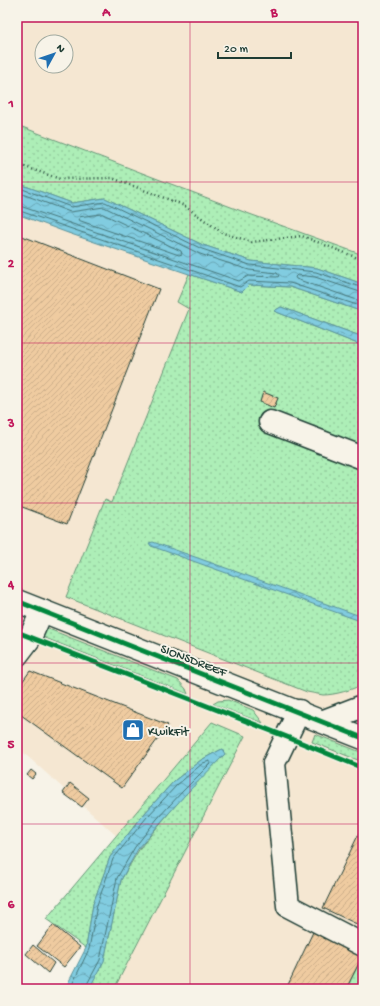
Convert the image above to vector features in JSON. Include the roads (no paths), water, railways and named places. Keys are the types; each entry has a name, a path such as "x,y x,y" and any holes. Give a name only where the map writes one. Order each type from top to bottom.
{"street":[{"path":"270,422 363,458"},
{"name":"SIONSDREEF","path":"17,601 299,711 363,738"},
{"path":"17,655 30,638 42,611"},
{"path":"324,721 363,706"},
{"path":"299,711 274,763 288,906 363,945"}],"water":[{"path":"17,183 72,203 105,198 203,245 251,261 317,268 363,284 363,312 290,287 249,285 242,292 68,233 17,214"},
{"path":"281,307 363,337 363,346 274,311"},
{"path":"153,542 363,617 363,622 151,546 149,543"},
{"path":"222,749 225,754 185,795 138,849 121,880 104,961 89,989 65,989 86,948 93,904 110,857 144,814 174,781 201,760"}],"place":[{"name":"KwikFit","path":"133,730"}]}
